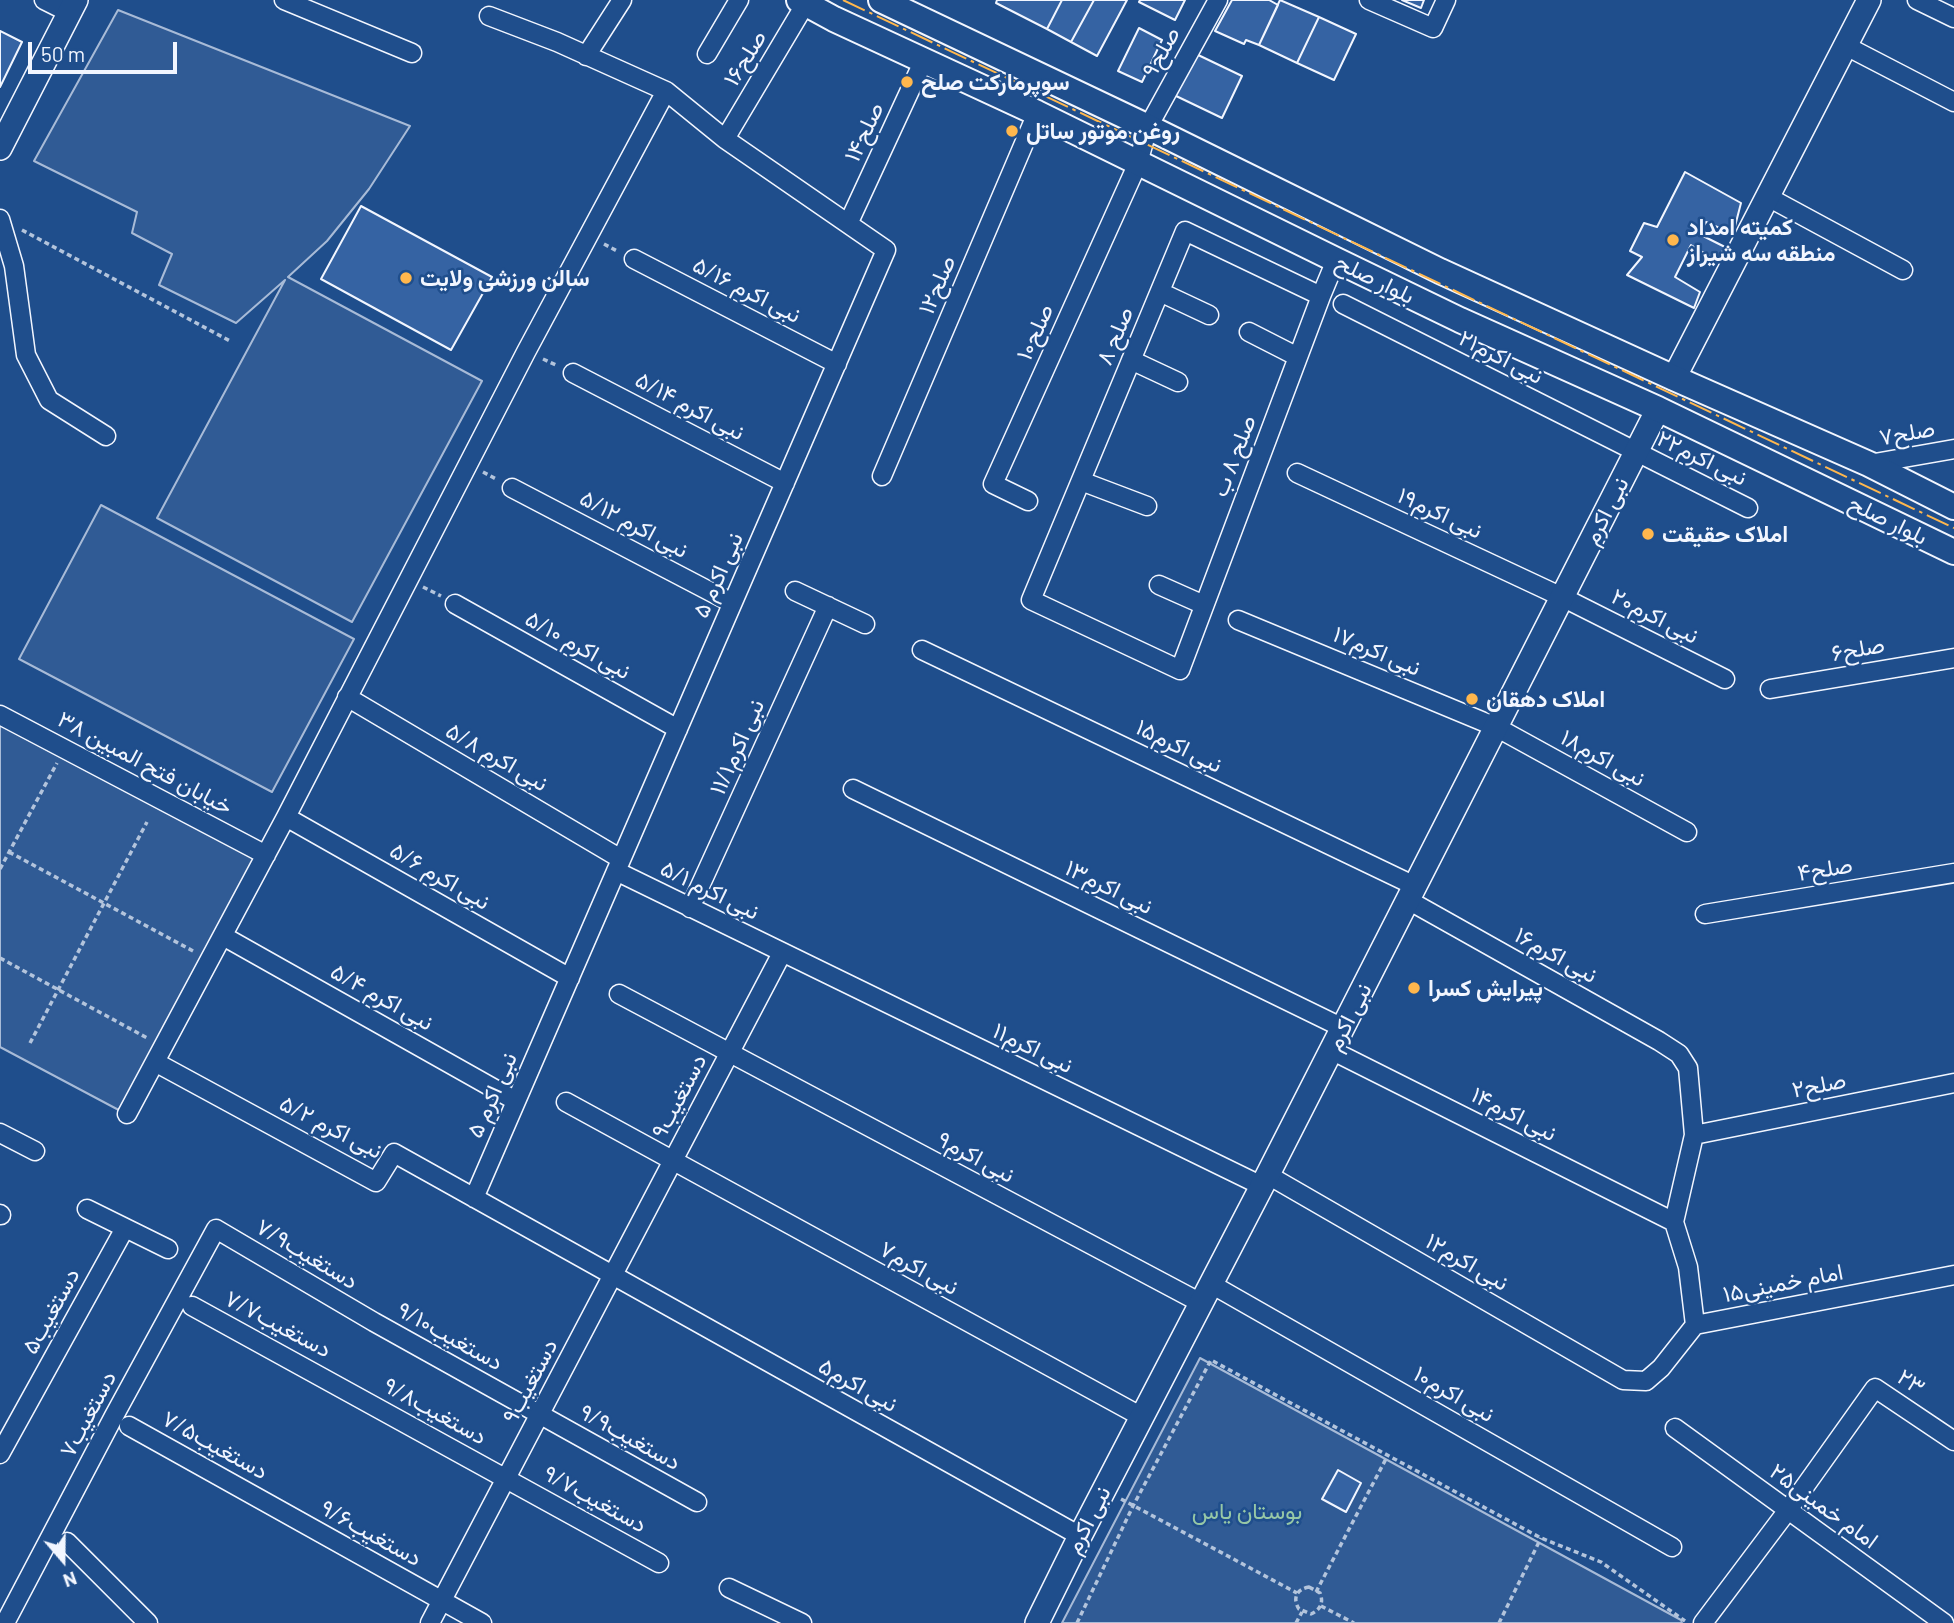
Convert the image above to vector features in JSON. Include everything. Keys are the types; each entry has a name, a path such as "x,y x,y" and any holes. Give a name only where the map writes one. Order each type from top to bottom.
{"main road":[{"name":"بلوار صلح","path":"881,0 1148,127 1440,271 1869,464 1954,508"},
{"name":"بلوار صلح","path":"803,2 1460,320 1658,409 1954,552"}],"street":[{"path":"0,148 73,7 44,0"},
{"path":"284,0 412,53"},
{"path":"586,56 622,0"},
{"path":"707,54 739,0"},
{"name":"صلح۹","path":"1138,163 1148,127 1217,0"},
{"path":"1370,0 1433,28 1446,0"},
{"path":"1674,378 1869,0"},
{"path":"1917,0 1954,18"},
{"name":"صلح۱۶","path":"725,139 803,2"},
{"name":"نبی اکرم ۵","path":"474,1198 886,250 725,139 666,91 557,42 489,16"},
{"path":"1846,46 1954,102"},
{"name":"صلح۱۴","path":"848,224 925,60"},
{"path":"127,1114 266,855 526,352 666,91"},
{"name":"صلح۱۲","path":"882,476 1037,113"},
{"name":"صلح۱۰","path":"1028,501 993,484 1138,163"},
{"path":"1768,197 1903,270"},
{"path":"1,219 14,265 26,355 49,400 106,436"},
{"name":"۸ صلح","path":"1180,670 1031,600 1185,231 1321,296"},
{"name":"نبی اکرم ۵/۱۶","path":"634,258 837,364"},
{"name":"صلح ۸ ب","path":"1180,670 1336,260"},
{"path":"1160,292 1209,315"},
{"name":"نبی اکرم۲۱","path":"1343,304 1636,453"},
{"path":"1249,332 1298,357"},
{"path":"1131,360 1178,382"},
{"name":"نبی اکرم ۵/۱۴","path":"573,373 785,483"},
{"name":"نبی اکرم","path":"1037,1623 1658,409"},
{"name":"صلح۷","path":"1869,464 1954,449"},
{"name":"نبی اکرم۲۲","path":"1636,453 1748,508"},
{"name":"نبی اکرم۱۹","path":"1297,473 1562,597"},
{"path":"1080,481 1147,506"},
{"name":"نبی اکرم ۵/۱۲","path":"512,488 732,603"},
{"path":"1159,585 1204,605"},
{"path":"795,591 865,624"},
{"name":"نبی اکرم۲۰","path":"1562,597 1725,679"},
{"name":"نبی اکرم ۵/۱۰","path":"455,604 678,729"},
{"name":"نبی اکرم۱۱/۱","path":"691,908 828,606"},
{"name":"نبی اکرم۱۷","path":"1238,620 1496,727"},
{"name":"نبی اکرم۱۵","path":"922,650 1412,893"},
{"name":"صلح۶","path":"1770,689 1954,657"},
{"name":"نبی اکرم ۵/۸","path":"347,697 619,865"},
{"name":"خیابان فتح المبین ۳۸","path":"0,715 266,855"},
{"name":"نبی اکرم۱۸","path":"1496,727 1687,832"},
{"name":"نبی اکرم۱۳","path":"853,789 1343,1028"},
{"name":"نبی اکرم ۵/۶","path":"286,817 570,978"},
{"name":"نبی اکرم ۵/۱","path":"619,865 691,908 782,953"},
{"name":"صلح۴","path":"1705,914 1954,873"},
{"name":"نبی اکرم۱۶","path":"1412,893 1679,1054 1688,1069 1694,1135"},
{"name":"نبی اکرم ۵/۴","path":"223,936 516,1101"},
{"path":"729,1054 782,953"},
{"name":"نبی اکرم۱۱","path":"782,953 1265,1181"},
{"name":"نبی اکرم۹","path":"619,994 729,1054 1206,1294"},
{"name":"نبی اکرم۱۴","path":"1331,1051 1674,1222"},
{"name":"نبی اکرم ۵/۲","path":"159,1054 376,1182 394,1153 474,1198"},
{"name":"۹دستغیب","path":"672,1161 729,1054"},
{"name":"صلح۲","path":"1694,1135 1954,1083"},
{"name":"نبی اکرم۷","path":"566,1102 1142,1417"},
{"path":"0,1133 35,1151"},
{"path":"1694,1135 1674,1222 1688,1266 1695,1325"},
{"name":"دستغیب۹","path":"430,1623 672,1161"},
{"name":"نبی اکرم۱۲","path":"1265,1181 1623,1380 1646,1381 1661,1368 1695,1325"},
{"path":"474,1198 612,1276"},
{"path":"87,1209 168,1249"},
{"name":"دستغیب۵","path":"0,1454 125,1228"},
{"name":"دستغیب۷/۹","path":"216,1228 374,1322"},
{"name":"دستغیب۷","path":"5,1623 216,1228"},
{"name":"۱۵امام خمینی","path":"1695,1325 1954,1275"},
{"name":"نبی اکرم۵","path":"612,1276 1080,1536"},
{"name":"نبی اکرم۱۰","path":"1206,1294 1672,1546"},
{"name":"دستغیب۷/۷","path":"192,1306 340,1386"},
{"name":"دستغیب۹/۱۰","path":"374,1322 540,1414"},
{"name":"دستغیب۹/۸","path":"340,1386 506,1478"},
{"name":"۲۳","path":"1788,1510 1875,1388 1954,1441"},
{"name":"دستغیب۹/۹","path":"540,1414 697,1502"},
{"name":"دستغیب۷/۵","path":"129,1426 276,1507"},
{"name":"امام خمینی۲۵","path":"1675,1428 1944,1623"},
{"name":"دستغیب۹/۷","path":"506,1478 659,1563"},
{"name":"دستغیب۹/۶","path":"276,1507 482,1623"},
{"path":"1703,1623 1788,1510"},
{"path":"67,1542 148,1623"},
{"path":"729,1588 802,1623"}],"path":[{"path":"1,219 230,341"},
{"path":"588,236 634,258"},
{"path":"526,352 573,373"},
{"path":"468,464 512,488"},
{"path":"408,580 455,604"},
{"path":"0,869 64,748"},
{"path":"30,1043 147,822"},
{"path":"9,852 210,960"},
{"path":"0,958 159,1054"},
{"path":"1077,1623 1133,1506 1211,1360 1541,1538 1601,1562 1689,1623"},
{"path":"1316,1592 1388,1455"},
{"path":"1104,1490 1297,1592"},
{"path":"1499,1623 1541,1538"},
{"path":"1313,1587 1322,1597 1321,1606 1311,1614 1302,1612 1296,1605 1297,1592 1313,1587"},
{"path":"1321,1606 1354,1623"},
{"path":"1296,1623 1302,1612"}],"shaded area":[{"path":"118,10 410,126 369,189 327,241 288,277 482,381 352,622 157,518 285,280 236,323 159,285 172,254 132,233 137,212 34,161"},
{"path":"101,505 354,639 272,792 19,659"},
{"path":"0,725 255,859 130,1116 0,1047"},
{"name":"بوستان یاس","path":"1200,1358 1681,1620 1682,1623 1062,1623"}],"building":[{"path":"997,0 1062,0 1047,29 996,3"},
{"path":"1062,0 1094,0 1071,42 1047,29"},
{"path":"1094,0 1127,0 1097,56 1071,42"},
{"path":"1185,0 1175,20 1139,2"},
{"path":"1232,0 1269,0 1278,5 1259,45 1246,40 1244,44 1215,31"},
{"path":"1280,0 1319,17 1297,63 1259,45"},
{"path":"1402,0 1424,0 1421,8"},
{"path":"1319,17 1356,34 1334,80 1297,63"},
{"path":"1139,28 1162,40 1142,82 1118,71"},
{"path":"0,31 22,42 0,87"},
{"path":"1194,53 1242,76 1222,118 1174,95"},
{"name":"کمیته امداد منطقه سه شیراز","path":"1685,172 1741,203 1733,234 1706,222 1699,234 1725,247 1717,261 1691,245 1675,277 1700,292 1694,308 1627,275 1642,257 1630,251 1644,223 1657,227"},
{"name":"سالن ورزشی ولایت","path":"361,206 492,277 451,350 321,279"},
{"path":"1338,1470 1361,1483 1346,1512 1322,1499"}],"power":[{"path":"843,0 1954,528"}],"place":[{"name":"سوپرمارکت صلح","path":"907,82"},
{"name":"روغن موتور ساتل","path":"1012,131"},
{"name":"کمیته امداد منطقه سه شیراز","path":"1673,240"},
{"name":"سالن ورزشی ولایت","path":"406,278"},
{"name":"املاک حقیقت","path":"1648,534"},
{"name":"املاک دهقان","path":"1472,699"},
{"name":"پیرایش کسرا","path":"1414,988"}]}
